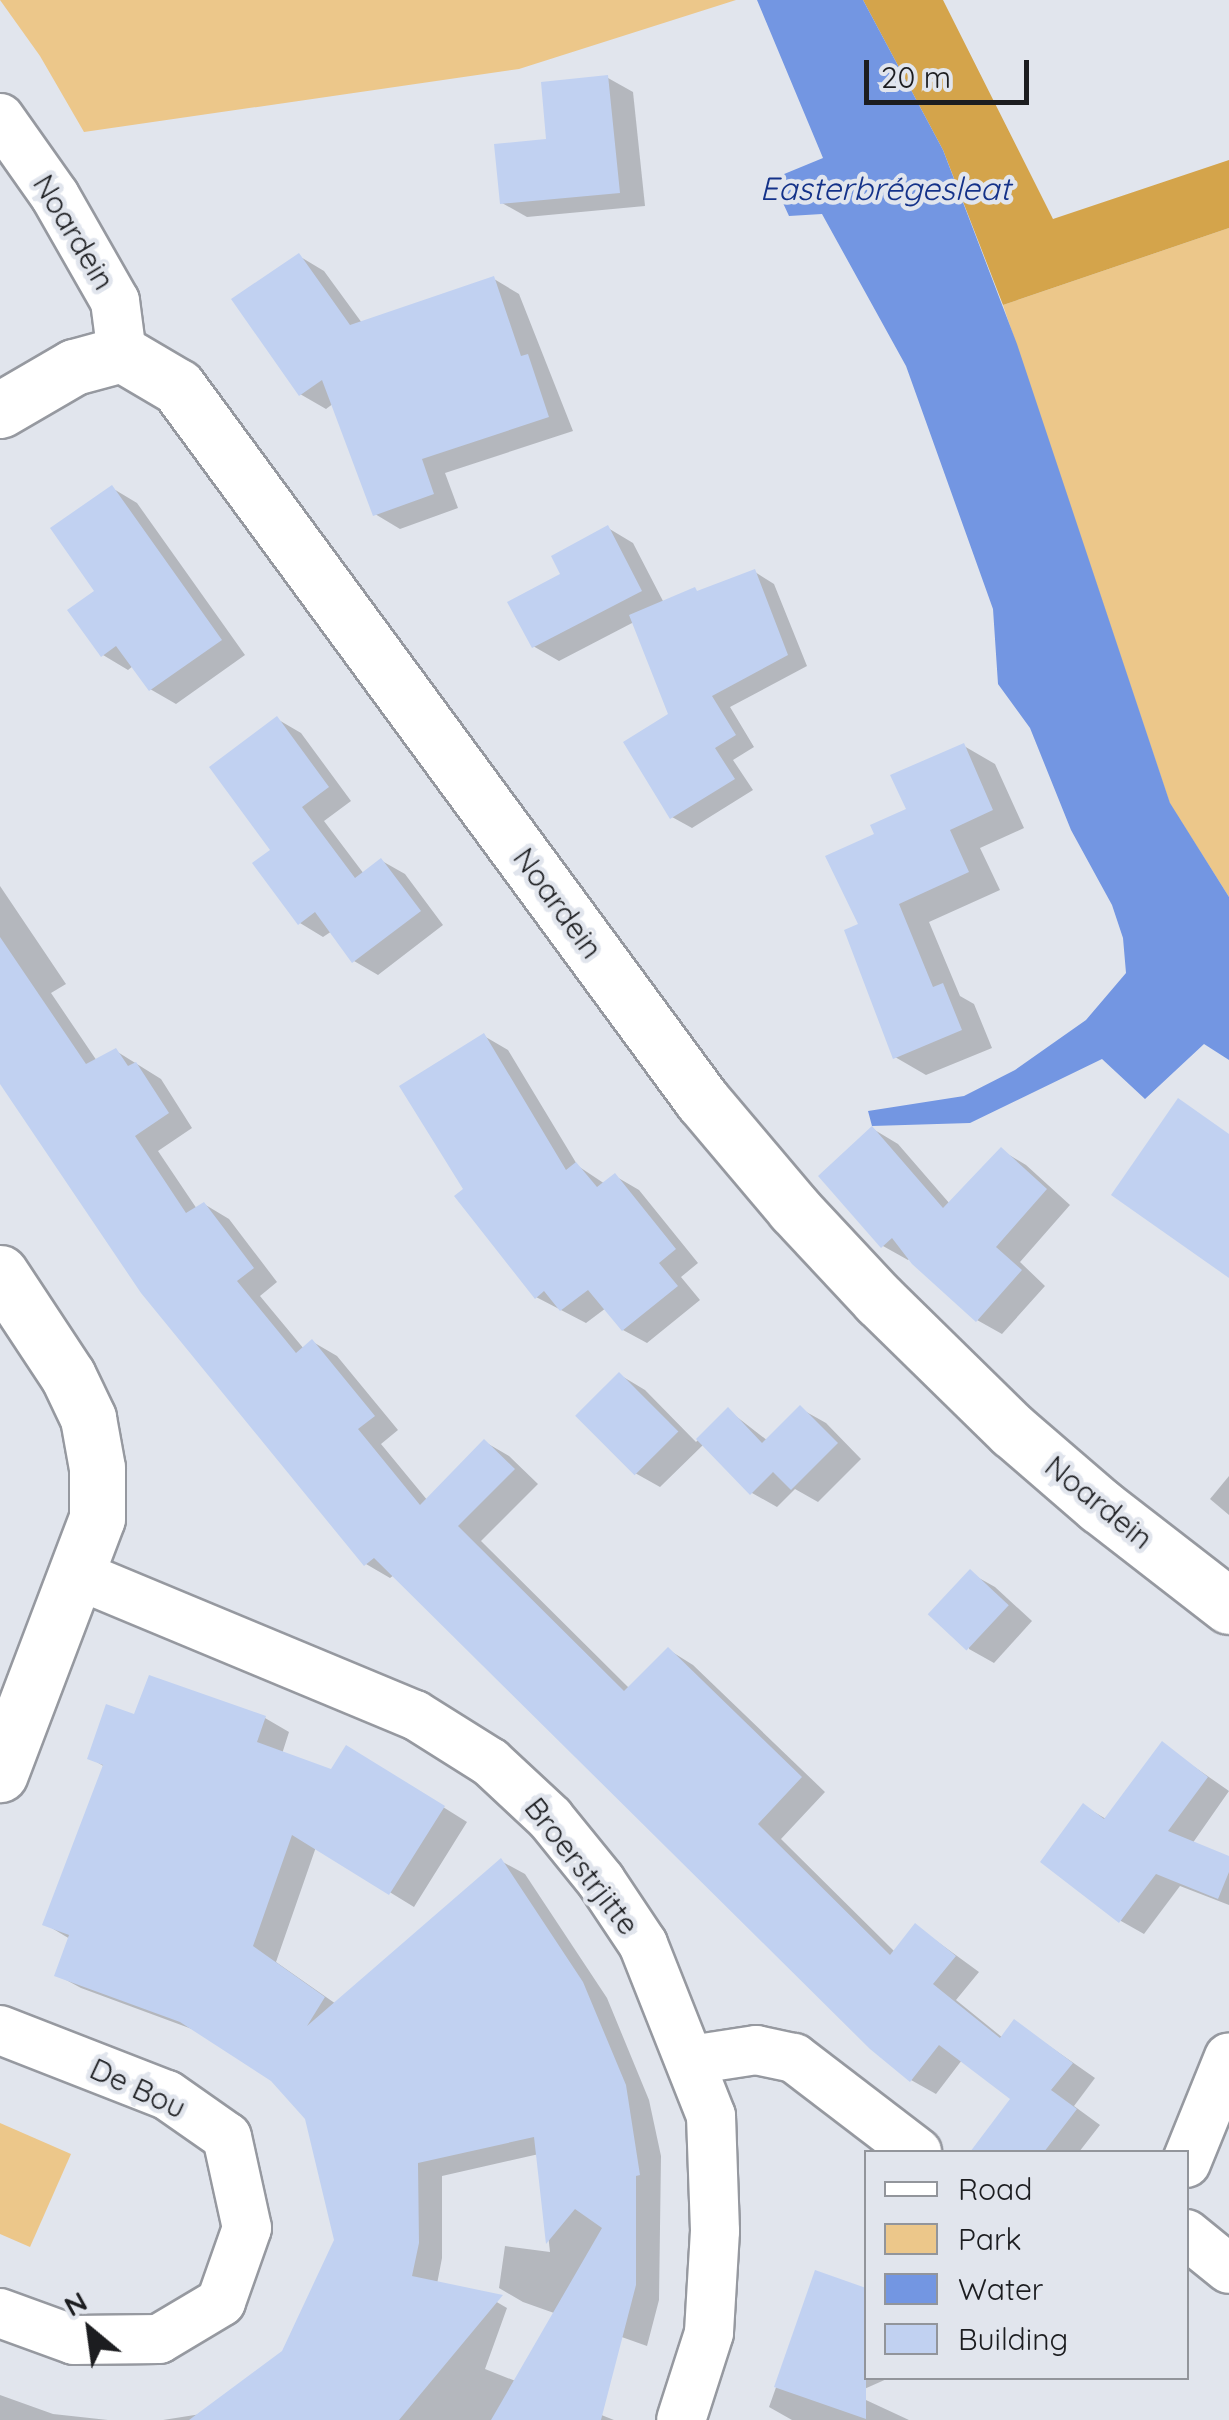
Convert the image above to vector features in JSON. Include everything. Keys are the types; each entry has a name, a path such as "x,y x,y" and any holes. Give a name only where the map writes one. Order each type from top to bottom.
{"street":[{"name":"Noardein","path":"0,118 55,196 115,300 122,354 178,387 214,432 690,1084 794,1209 879,1300 1013,1430 1229,1606"},
{"path":"0,410 74,368 122,354"},
{"path":"0,1273 68,1376 88,1418 97,1468 97,1518 0,1774"},
{"name":"Broerstrjitte","path":"78,1575 415,1715 490,1762 550,1818 622,1912 643,1944 710,2116 715,2231 709,2333 681,2420"},
{"name":"De Bou","path":"0,2030 167,2095 227,2136 247,2228 221,2302 159,2340 74,2340 0,2313"},
{"path":"691,2060 756,2050 794,2058 914,2150"},
{"path":"1189,2156 1229,2057"},
{"path":"1189,2236 1229,2268"}],"green space":[{"path":"0,0 736,0 519,69 84,132 40,56"},
{"path":"1229,228 1229,897 1170,804 1003,305"},
{"path":"0,2123 71,2154 30,2247 0,2234"}],"shaded area":[{"path":"863,0 943,0 1053,219 1229,160 1229,228 1003,305 943,150"}],"water":[{"name":"Easterbrégesleat","path":"757,0 863,0 943,150 1017,344 1170,803 1229,897 1229,1060 1204,1044 1145,1099 1102,1059 970,1123 872,1126 868,1111 964,1096 1015,1070 1086,1020 1126,973 1123,938 1112,905 1071,830 1030,728 998,684 993,609 906,366 822,214 789,216 772,179 823,158"}],"building":[{"path":"608,75 620,193 500,204 494,144 546,139 541,82"},
{"path":"299,253 350,325 494,276 521,356 528,354 549,417 422,459 434,494 373,516 322,380 299,396 231,299"},
{"path":"112,485 222,640 149,691 116,646 101,657 67,610 94,591 50,528"},
{"path":"608,525 642,591 532,648 507,602 560,574 551,556"},
{"path":"755,569 788,655 712,696 736,735 715,748 735,779 670,819 623,742 668,714 629,615 695,587 697,591"},
{"path":"277,716 329,787 302,807 355,878 381,858 421,911 352,963 315,912 298,925 252,863 270,850 209,767"},
{"path":"964,743 993,810 950,830 969,872 899,904 933,987 943,983 962,1030 893,1059 844,930 858,924 825,856 874,834 870,825 906,809 890,775"},
{"path":"0,937 86,1064 116,1048 128,1066 136,1062 169,1113 135,1136 186,1213 204,1202 254,1268 237,1281 296,1353 312,1339 375,1416 358,1429 420,1505 484,1439 515,1469 458,1526 624,1691 668,1647 802,1777 758,1824 890,1955 915,1923 956,1956 933,1984 1000,2038 1014,2019 1073,2063 1051,2090 1077,2109 1046,2150 972,2150 1010,2099 939,2045 910,2082 870,2049 374,1558 364,1566 141,1293 0,1084"},
{"path":"484,1033 566,1170 576,1162 597,1187 615,1173 676,1249 659,1263 678,1286 622,1331 588,1290 560,1311 544,1291 535,1299 454,1196 463,1189 399,1086"},
{"path":"1178,1098 1229,1134 1229,1278 1111,1195"},
{"path":"872,1126 943,1208 1001,1147 1047,1189 996,1247 1022,1270 976,1322 912,1264 892,1238 881,1248 818,1176"},
{"path":"619,1372 678,1431 635,1475 575,1416"},
{"path":"800,1405 838,1443 791,1490 773,1472 750,1495 696,1439 728,1407 762,1443"},
{"path":"970,1569 1009,1605 966,1650 928,1614"},
{"path":"149,1675 266,1716 257,1742 331,1769 346,1745 445,1806 389,1895 292,1835 253,1946 325,1997 307,2026 501,1858 583,1982 626,2085 640,2175 636,2176 636,2285 601,2420 491,2420 602,2228 575,2209 546,2244 534,2137 418,2163 419,2243 412,2276 503,2295 399,2420 189,2420 282,2351 334,2240 305,2119 271,2081 180,2022 54,1976 69,1935 42,1925 103,1765 87,1759 106,1704 134,1714"},
{"path":"1162,1741 1208,1777 1168,1831 1229,1856 1229,1872 1218,1899 1156,1874 1119,1923 1040,1862 1083,1803 1104,1819"},
{"path":"815,2270 864,2287 866,2419 774,2387"}]}
